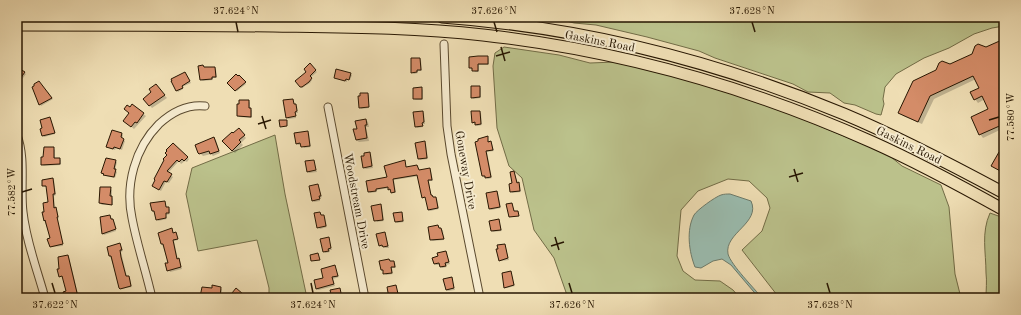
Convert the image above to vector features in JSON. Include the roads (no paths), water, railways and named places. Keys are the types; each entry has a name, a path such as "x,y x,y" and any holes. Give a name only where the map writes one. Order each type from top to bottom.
{"main road":[{"name":"Gaskins Road","path":"442,17 501,23 590,37 668,55 733,74 802,98 858,121 926,152 1004,193"},
{"name":"Gaskins Road","path":"17,25 370,27 433,30 484,35 589,51 694,76 763,98 826,122 920,165 1004,210"}],"street":[{"name":"Goneway Drive","path":"444,44 450,147 480,298"},
{"path":"152,298 131,217 130,191 135,163 145,140 167,117 186,107 199,105 205,106"},
{"name":"Woodstream Drive","path":"328,107 365,298"},
{"path":"17,135 22,154 22,198 26,232 45,298"}]}
